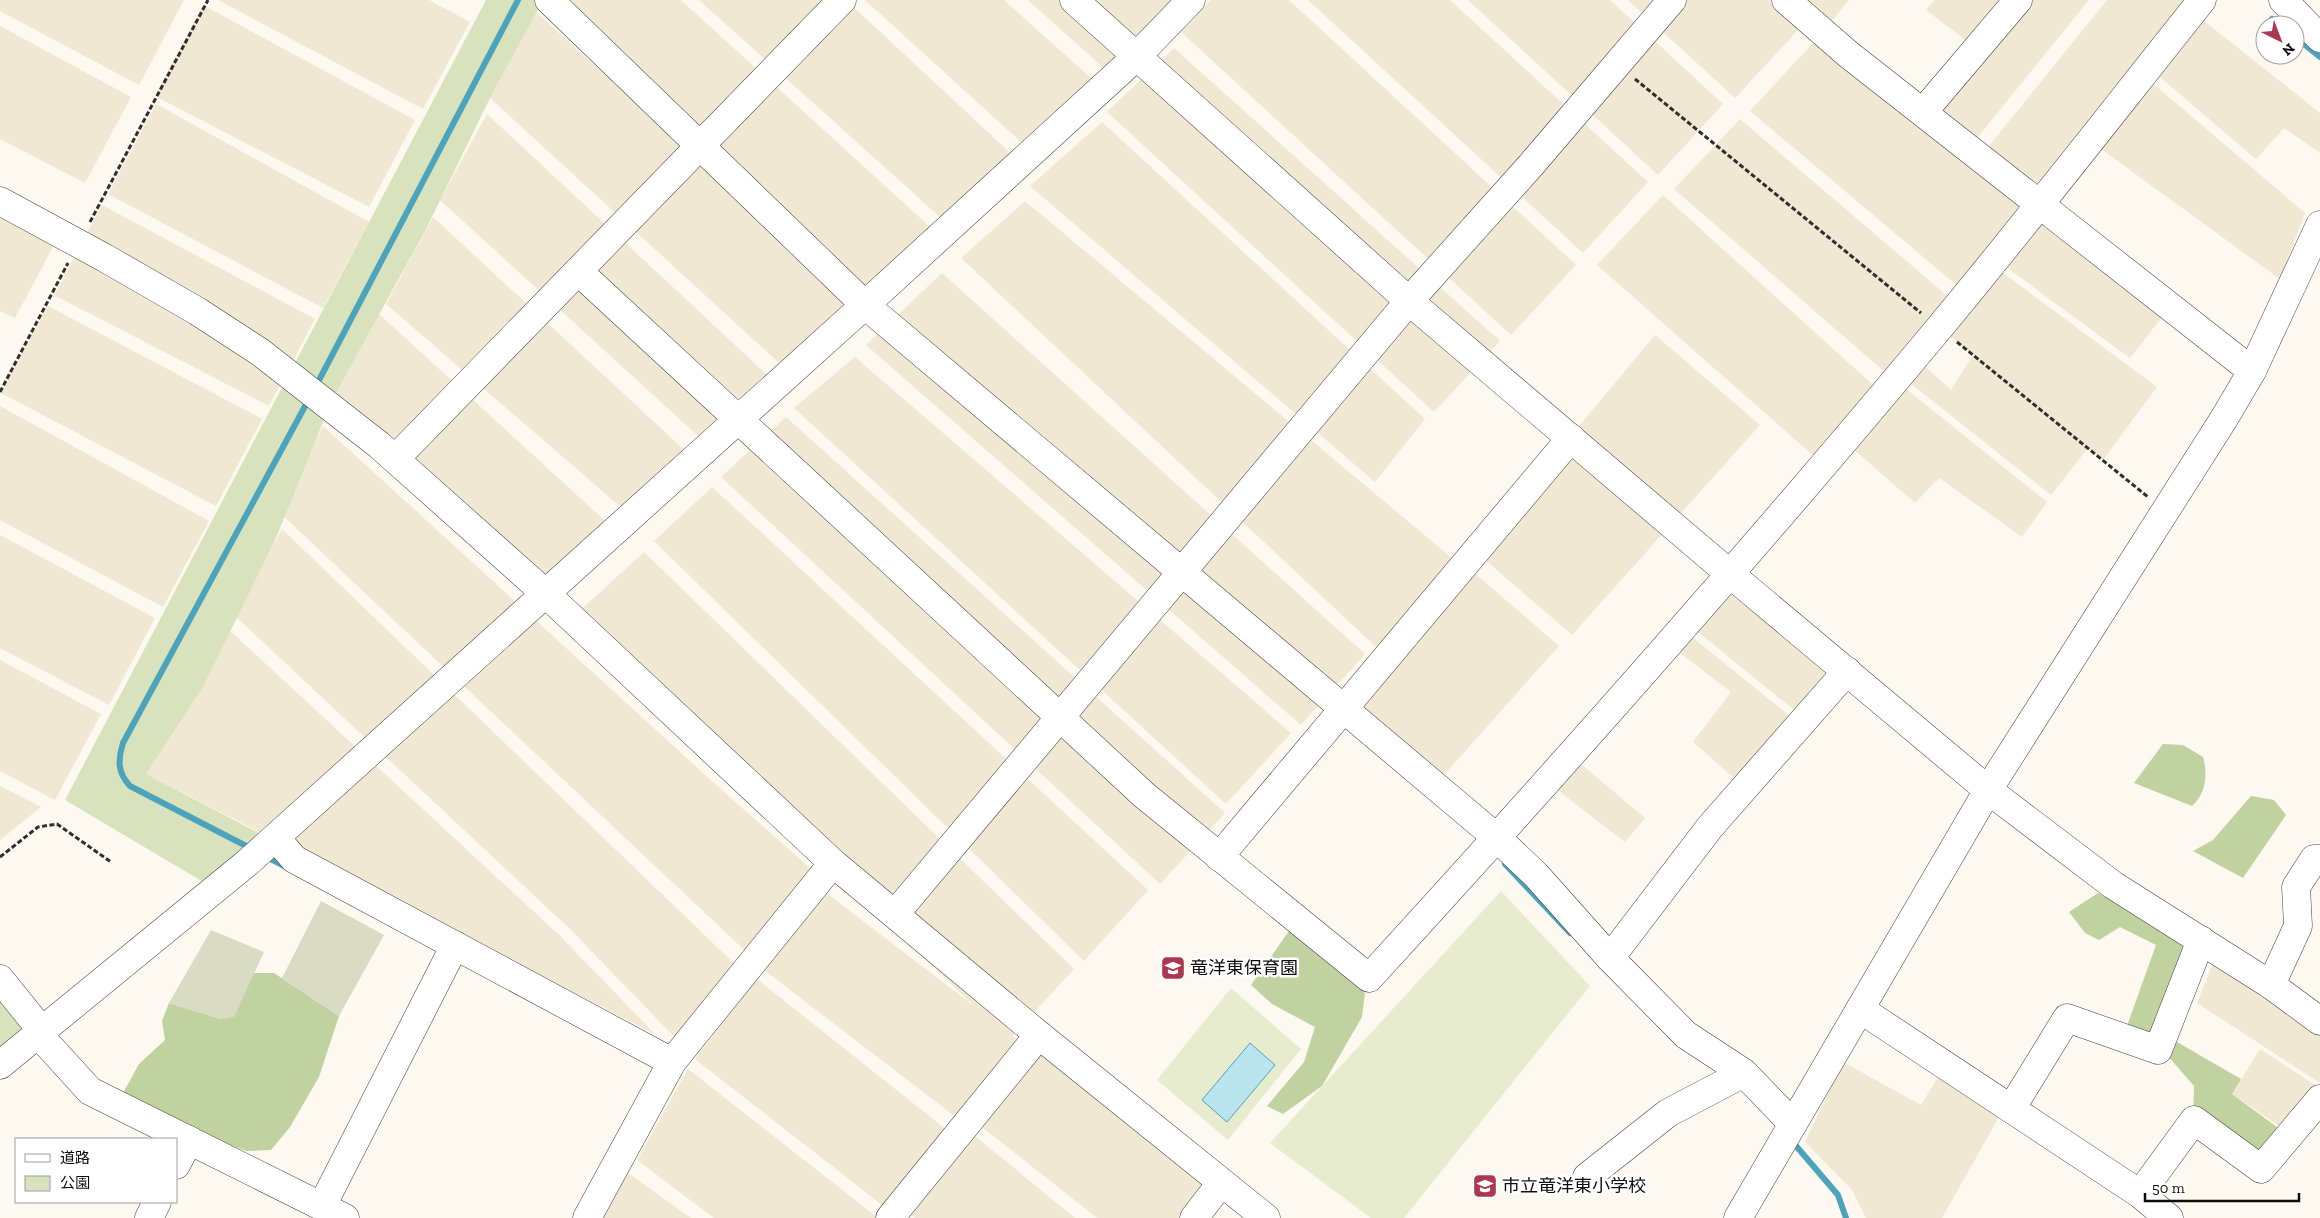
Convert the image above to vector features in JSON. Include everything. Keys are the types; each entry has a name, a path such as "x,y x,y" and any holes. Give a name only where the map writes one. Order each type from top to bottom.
{"street":[{"path":"549,0 865,305 1181,574 1497,838 1536,875 1610,958 1686,1036 1744,1073 1793,1124"},
{"path":"395,460 842,0"},
{"path":"1074,0 1410,301 1730,574 1988,790 2113,885 2271,985 2320,1021"},
{"path":"0,1065 276,838 545,593 739,420 1136,57 1191,0"},
{"path":"895,914 1410,301 1618,65 1672,0"},
{"path":"1786,0 1848,54 2252,371"},
{"path":"1923,112 2018,0"},
{"path":"578,271 1144,795 1369,978 1497,838 1730,574 1939,328 2202,0"},
{"path":"2283,0 2320,38"},
{"path":"0,201 197,311 260,352 395,460 545,593 833,863 1039,1035 1266,1218"},
{"path":"1738,1218 1988,790 2166,511 2252,371 2320,225"},
{"path":"1219,857 1570,438"},
{"path":"1610,958 1710,827 1847,671"},
{"path":"276,838 294,859 672,1062"},
{"path":"2271,985 2298,926 2296,887 2314,859 2320,858"},
{"path":"587,1218 672,1062 833,863"},
{"path":"2011,1109 2067,1018 2158,1050 2201,940"},
{"path":"0,979 40,1032 90,1091 333,1212 454,945"},
{"path":"1860,1009 2140,1194 2169,1218"},
{"path":"890,1218 1039,1035"},
{"path":"1587,1177 1668,1113 1744,1073"},
{"path":"2140,1194 2194,1120 2261,1169 2320,1099"},
{"path":"178,1161 189,1140"},
{"path":"1194,1218 1221,1183"},
{"path":"149,1218 156,1203"}],"path":[{"path":"0,392 208,0"},
{"path":"1618,65 2166,511"},
{"path":"0,857 38,827 57,824 112,862"}],"shaded area":[{"path":"0,0 184,0 139,85 0,11"},
{"path":"218,0 429,0 470,22 423,109"},
{"path":"549,0 681,0 940,236 865,305"},
{"path":"699,0 846,0 1021,163 951,227"},
{"path":"865,0 1004,0 1102,88 1032,152"},
{"path":"1028,0 1173,0 1114,77"},
{"path":"1211,0 1289,0 1576,265 1511,335 1181,32"},
{"path":"1308,0 1450,0 1648,182 1583,253"},
{"path":"1468,0 1610,0 1723,104 1658,175"},
{"path":"1628,0 1770,0 1800,28 1735,98"},
{"path":"1787,0 1849,0 1822,32"},
{"path":"1935,0 2089,0 1969,148 1923,112 1977,49 1926,10"},
{"path":"2107,0 2193,0 2040,204 2170,307 2130,358 1995,259 1991,264 2157,387 2103,460 2088,448 2051,495 1900,375 1895,380 2047,502 2022,537 1939,478 1915,503 1850,446 1894,380 1674,189 1740,119 1958,305 1915,357 1951,390 1973,355 1946,333 1967,294 1750,111 1815,41 1980,157"},
{"path":"203,5 415,120 369,207 155,96"},
{"path":"536,12 861,308 790,373 490,98"},
{"path":"2199,17 2255,61 2255,65 2260,65 2320,113 2320,153 2284,128 2256,159 2155,73"},
{"path":"0,26 131,97 85,183 0,139"},
{"path":"1174,48 1500,341 1434,412 1107,112"},
{"path":"2143,75 2305,213 2280,279 2090,141"},
{"path":"156,104 369,222 323,308 108,194"},
{"path":"487,114 778,385 709,446 440,200"},
{"path":"1102,122 1425,419 1375,482 1030,186"},
{"path":"1663,195 1883,394 1823,464 1597,265"},
{"path":"0,199 61,232 15,318 0,311"},
{"path":"1025,201 1452,558 1377,648 961,258"},
{"path":"102,205 315,319 269,406 54,295"},
{"path":"433,217 695,460 631,516 386,304"},
{"path":"942,273 1365,654 1301,725 866,345"},
{"path":"48,306 262,419 216,506 1,393"},
{"path":"378,313 615,530 545,593 332,400"},
{"path":"1655,335 1760,425 1572,635 1475,551"},
{"path":"855,357 1291,733 1226,804 794,408"},
{"path":"0,406 209,521 163,607 0,520"},
{"path":"786,417 1225,813 1160,884 721,477"},
{"path":"323,426 714,783 821,878 755,960 280,513"},
{"path":"712,487 1148,890 1084,961 654,541"},
{"path":"282,529 744,973 684,1047 571,930 234,615"},
{"path":"0,535 155,618 109,705 0,648"},
{"path":"644,552 1074,969 1012,1036 1017,1040 957,1118 764,970 825,892 974,1006 572,618"},
{"path":"1472,571 1559,646 1434,786 1351,716"},
{"path":"1719,586 1840,679 1805,719 1687,623"},
{"path":"227,628 559,935 655,1034 146,774"},
{"path":"1682,629 1800,724 1744,787 1693,742 1731,692 1668,644"},
{"path":"0,660 101,714 55,800 0,771"},
{"path":"1570,755 1645,818 1625,842 1547,782"},
{"path":"0,786 41,807 0,840"},
{"path":"2218,951 2320,1022 2320,1083 2197,1003"},
{"path":"757,979 948,1131 887,1209 695,1059"},
{"path":"1034,1042 1223,1192 1203,1218 1097,1218 972,1119"},
{"path":"2260,1049 2320,1088 2288,1132 2232,1094"},
{"path":"1843,1062 1921,1105 1938,1077 2000,1115 1942,1218 1866,1218 1852,1190 1805,1142"},
{"path":"688,1069 878,1218 714,1218 637,1160"},
{"path":"965,1128 1075,1218 915,1218 902,1207"},
{"path":"624,1170 691,1218 598,1218"}],"green space":[{"path":"486,0 543,0 490,98 425,231 332,400 276,538 204,685 146,774 282,845 215,889 65,800"},
{"path":"2163,744 2183,745 2203,757 2205,783 2197,801 2192,806 2134,783"},
{"path":"2251,796 2274,800 2286,815 2243,878 2193,851 2213,840"},
{"path":"1501,891 1590,986 1404,1218 1371,1218 1270,1143"},
{"path":"2098,893 2139,915 2185,946 2158,1050 2123,1037 2156,945 2120,927 2099,940 2085,933 2069,912"},
{"path":"321,901 384,935 339,1016 282,978"},
{"path":"211,930 264,952 234,1017 221,1019 169,1003"},
{"path":"1289,931 1365,993 1362,1017 1322,1086 1283,1114 1267,1106 1304,1062 1315,1027 1272,1004 1251,985"},
{"path":"254,973 274,973 339,1016 319,1077 290,1127 271,1150 247,1151 199,1135 122,1095 139,1064 165,1040 162,1021 169,1003 221,1019"},
{"path":"0,983 38,1034 0,1065"},
{"path":"1231,988 1301,1049 1228,1140 1157,1080"},
{"path":"2177,1042 2241,1079 2232,1094 2289,1136 2261,1169 2193,1118 2194,1086 2167,1055"}],"water":[{"path":"1250,1043 1275,1065 1227,1122 1202,1100"}],"waterway":[{"path":"316,386 518,0"},
{"path":"2305,45 2320,57"},
{"path":"252,849 130,786 121,771 120,755 123,743 310,397"},
{"path":"265,856 288,868"},
{"path":"1505,864 1570,933"},
{"path":"1791,1140 1838,1195 1846,1218"}],"place":[{"name":"竜洋東保育園","path":"1173,968"},
{"name":"市立竜洋東小学校","path":"1485,1186"}]}
